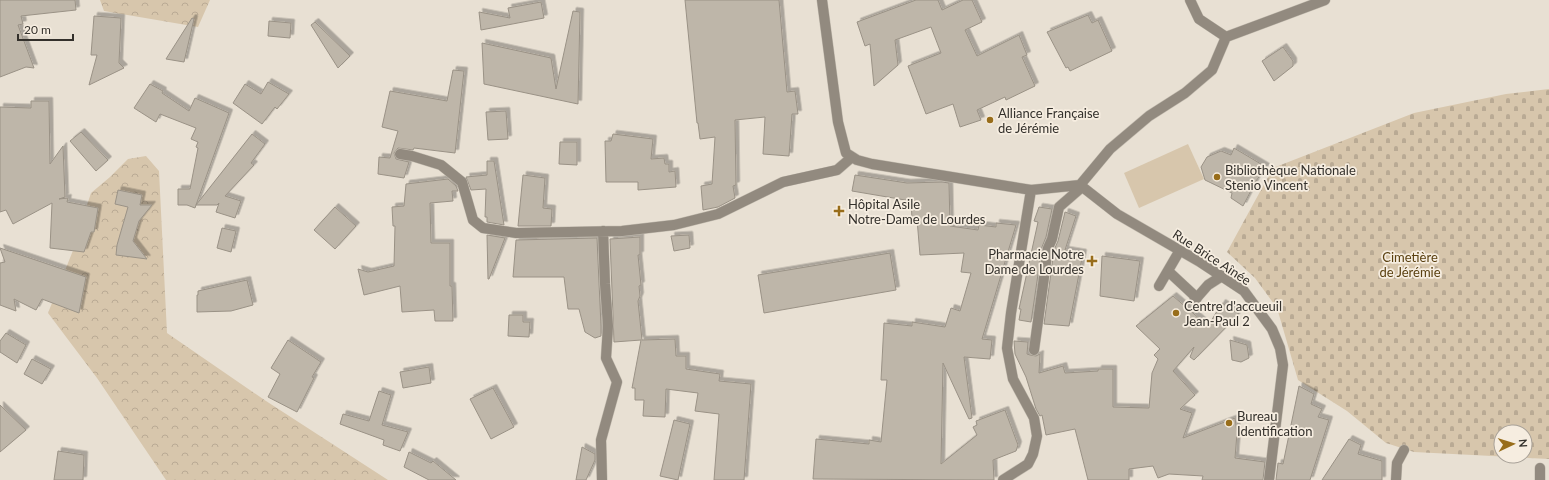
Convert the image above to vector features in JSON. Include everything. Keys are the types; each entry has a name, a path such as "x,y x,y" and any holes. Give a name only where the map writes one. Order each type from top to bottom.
{"street":[{"path":"822,0 838,122 846,153 858,160 872,164 1031,190 1081,186"},
{"path":"1190,0 1199,19 1226,37"},
{"path":"1305,8 1315,0"},
{"path":"1034,350 1048,248 1052,239 1059,207 1081,186 1110,149 1149,116 1185,93 1212,70 1226,37 1325,0"},
{"path":"400,154 442,165 462,182 473,220 483,228 516,233 622,231 674,225 718,214 783,182 837,170 852,156"},
{"name":"Rue Brice Aînée","path":"1081,186 1117,214 1180,250 1244,291 1272,329 1280,348 1283,366 1269,480"},
{"path":"1003,480 1028,464 1033,454 1037,436 1034,418 1013,379 1007,348 1011,313 1031,190"},
{"path":"602,480 601,440 617,382 606,358 608,326 603,231"},
{"path":"1159,286 1180,250"},
{"path":"1168,271 1195,299 1208,285 1222,276"},
{"path":"1396,480 1398,463 1404,450"},
{"path":"1540,468 1540,480"}],"green space":[{"path":"100,0 210,0 198,27 104,11"},
{"name":"Cimetière de Jérémie","path":"1549,89 1549,459 1533,458 1533,424 1493,424 1493,456 1414,452 1386,443 1347,411 1298,380 1277,308 1255,278 1227,252 1273,168 1414,113 1506,94"},
{"path":"1188,144 1204,179 1139,208 1124,173"},
{"path":"146,156 159,171 167,333 266,401 388,480 166,480 97,378 48,313 80,233 91,193 128,159"}],"building":[{"path":"0,0 75,0 76,10 21,16 23,24 18,25 34,68 26,67 0,77"},
{"path":"685,0 779,0 787,92 795,91 798,114 792,114 789,156 763,154 765,117 735,120 736,185 733,186 735,198 718,207 703,210 701,186 712,184 715,137 700,139 697,123"},
{"path":"916,0 938,0 942,10 963,0 972,0 982,22 965,30 977,56 1019,35 1027,55 1022,57 1035,86 1006,100 1005,97 977,110 981,120 960,127 953,104 926,114 908,66 941,53 931,27 895,40 898,65 874,86 870,44 865,46 857,22"},
{"path":"541,2 544,18 481,30 479,12 510,18 508,8"},
{"path":"573,11 580,12 578,104 484,84 482,43 551,58 556,89"},
{"path":"1088,15 1092,23 1098,20 1112,51 1070,71 1068,67 1066,68 1047,32"},
{"path":"94,16 121,18 119,63 124,68 89,85 97,55 91,55"},
{"path":"192,18 194,19 184,62 166,59"},
{"path":"269,21 291,23 290,38 268,36"},
{"path":"315,22 350,56 338,68 311,25"},
{"path":"1283,47 1293,61 1293,66 1274,81 1262,61"},
{"path":"453,70 464,71 455,153 414,148 413,150 398,148 394,153 396,159 409,162 404,178 378,174 379,157 390,158 398,131 382,127 390,91 447,101"},
{"path":"268,82 289,94 277,109 275,107 262,124 233,103 245,84 261,94"},
{"path":"150,84 163,91 162,93 189,111 195,98 229,113 195,208 187,205 178,205 178,189 190,189 198,148 196,147 198,142 191,139 196,128 160,114 156,122 134,108"},
{"path":"31,101 49,101 50,164 63,146 65,197 59,199 68,198 67,202 98,208 94,232 91,232 84,252 50,248 52,203 13,224 6,210 0,212 0,107 31,108"},
{"path":"506,111 508,139 488,140 486,112"},
{"path":"81,132 108,160 96,171 70,141"},
{"path":"252,134 265,144 251,163 254,165 225,196 241,201 235,218 216,212 219,203 217,205 196,205"},
{"path":"613,134 653,139 651,159 664,158 665,164 669,164 669,172 675,171 676,187 638,190 638,182 606,182 605,141 611,141"},
{"path":"560,142 577,142 577,165 559,164"},
{"path":"1234,148 1266,167 1256,181 1243,206 1231,198 1232,193 1205,180 1201,167 1207,157 1221,151 1231,155"},
{"path":"487,161 494,161 504,225 487,222 487,217 485,217 486,189 471,190 466,177 487,175"},
{"path":"523,175 545,178 543,208 552,209 551,226 518,226"},
{"path":"855,175 907,183 949,183 950,226 978,230 979,225 996,227 996,223 1016,225 982,339 992,340 990,359 964,357 972,418 969,419 943,363 941,464 977,435 973,427 977,425 976,421 1005,410 1018,445 1016,451 993,460 994,480 813,479 816,439 869,444 869,440 881,442 887,380 881,380 884,323 912,326 912,322 945,327 951,308 960,311 971,273 961,272 964,253 920,255 917,219 912,219 911,201 852,191"},
{"path":"448,179 456,186 458,191 452,191 453,201 430,203 431,243 450,243 450,286 452,286 453,321 435,321 434,310 402,312 400,286 364,295 358,269 368,272 394,266 395,226 393,226 392,207 404,206 406,184"},
{"path":"118,190 142,195 140,205 152,205 139,221 133,241 147,259 116,255 117,245 128,207 115,204"},
{"path":"335,207 356,226 335,249 314,230"},
{"path":"1039,207 1052,209 1046,237 1042,247 1031,322 1019,320 1021,309 1019,309 1038,222 1034,221"},
{"path":"1065,212 1076,216 1065,250 1083,253 1069,326 1044,324 1054,250 1058,241"},
{"path":"222,228 236,231 231,252 217,248"},
{"path":"487,235 505,238 489,279 488,279"},
{"path":"689,235 690,248 674,251 671,236"},
{"path":"640,237 640,255 638,255 641,285 639,286 640,296 638,301 642,340 675,339 676,356 686,356 686,369 720,374 719,381 751,384 744,480 714,480 719,414 695,411 698,393 666,389 665,417 643,416 644,400 635,400 635,388 632,388 641,340 614,342 610,239"},
{"path":"597,238 601,336 595,338 585,332 579,309 568,309 564,277 513,277 516,240"},
{"path":"0,248 86,277 79,313 42,299 36,310 14,299 16,311 0,305 0,263 5,262"},
{"path":"890,253 896,290 764,313 758,275"},
{"path":"1102,256 1140,261 1134,301 1100,296"},
{"path":"247,280 253,305 231,311 197,312 198,291"},
{"path":"1173,296 1208,326 1222,303 1239,314 1194,360 1190,357 1194,347 1173,371 1195,395 1180,409 1192,413 1183,438 1235,418 1237,433 1235,458 1265,462 1263,480 1202,480 1203,476 1169,474 1158,478 1153,466 1129,469 1129,480 1088,480 1075,429 1046,435 1042,415 1040,416 1036,409 1026,377 1015,354 1014,341 1028,342 1027,354 1036,356 1040,354 1039,373 1063,366 1065,373 1098,371 1098,369 1113,369 1113,407 1149,408 1152,373 1158,359 1154,355 1160,349 1136,326"},
{"path":"509,315 523,315 523,322 530,322 529,337 508,336"},
{"path":"6,333 26,345 17,363 0,352 0,341"},
{"path":"288,340 321,362 312,377 314,378 297,412 268,397 280,374 271,368"},
{"path":"1230,340 1247,345 1249,358 1241,362 1232,360"},
{"path":"32,359 51,369 42,384 24,374"},
{"path":"429,367 431,383 403,388 400,372"},
{"path":"1299,386 1314,394 1311,404 1322,409 1318,417 1329,420 1310,480 1276,480 1278,463 1283,464"},
{"path":"493,388 514,427 491,439 470,399"},
{"path":"379,391 391,395 382,425 408,432 400,451 383,445 384,440 340,424 343,414 369,421"},
{"path":"0,405 26,430 0,452"},
{"path":"674,420 690,424 678,480 660,476"},
{"path":"1349,439 1361,445 1358,454 1382,461 1382,480 1322,480"},
{"path":"582,447 595,454 595,460 586,480 576,480"},
{"path":"58,451 84,455 83,480 54,480"},
{"path":"409,452 431,463 433,461 456,480 429,480 404,467"}],"place":[{"name":"Alliance Française de Jérémie","path":"990,120"},
{"name":"Bibliothèque Nationale Stenio Vincent","path":"1217,177"},
{"name":"Hôpital Asile Notre-Dame de Lourdes","path":"839,211"},
{"name":"Pharmacie Notre Dame de Lourdes","path":"1092,261"},
{"name":"Centre d'accueuil Jean-Paul 2","path":"1176,313"},
{"name":"Bureau Identification","path":"1229,423"}]}
